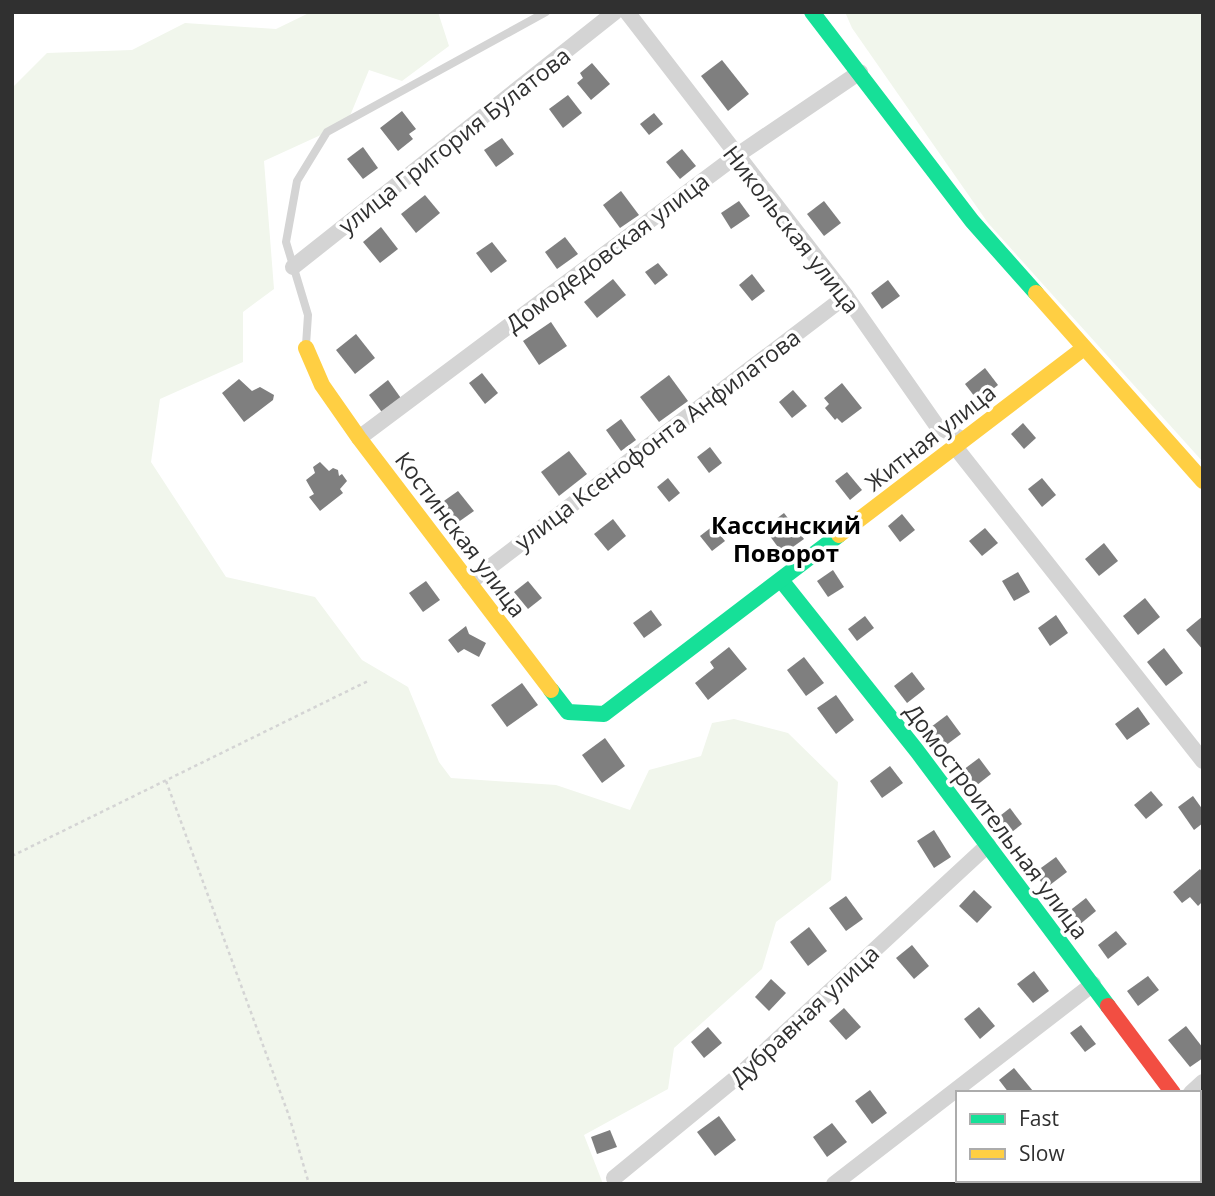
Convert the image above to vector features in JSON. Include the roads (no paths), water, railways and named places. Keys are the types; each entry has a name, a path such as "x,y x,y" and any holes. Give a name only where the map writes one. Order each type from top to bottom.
{"street":[{"name":"улица Григория Булатова","path":"293,267 615,12"},
{"name":"Никольская улица","path":"627,12 846,296 937,426 959,443 1203,761"},
{"path":"812,12 972,221 1203,481"},
{"name":"Домодедовская улица","path":"359,439 736,156 860,72"},
{"name":"улица Ксенофонта Анфилатова","path":"469,583 846,296"},
{"name":"Костинская улица","path":"306,348 322,385 359,439 568,712 604,714"},
{"name":"Житная улица","path":"604,714 1084,348"},
{"name":"Домостроительная улица","path":"781,580 988,845 1172,1091"},
{"name":"Дубравная улица","path":"614,1178 736,1078 988,845"},
{"path":"834,1184 1093,984"}],"lane":[{"path":"306,348 308,314 286,242 297,181 327,132 546,12"}],"district":[{"name":"Кассинский Поворот","path":"786,538"}]}
